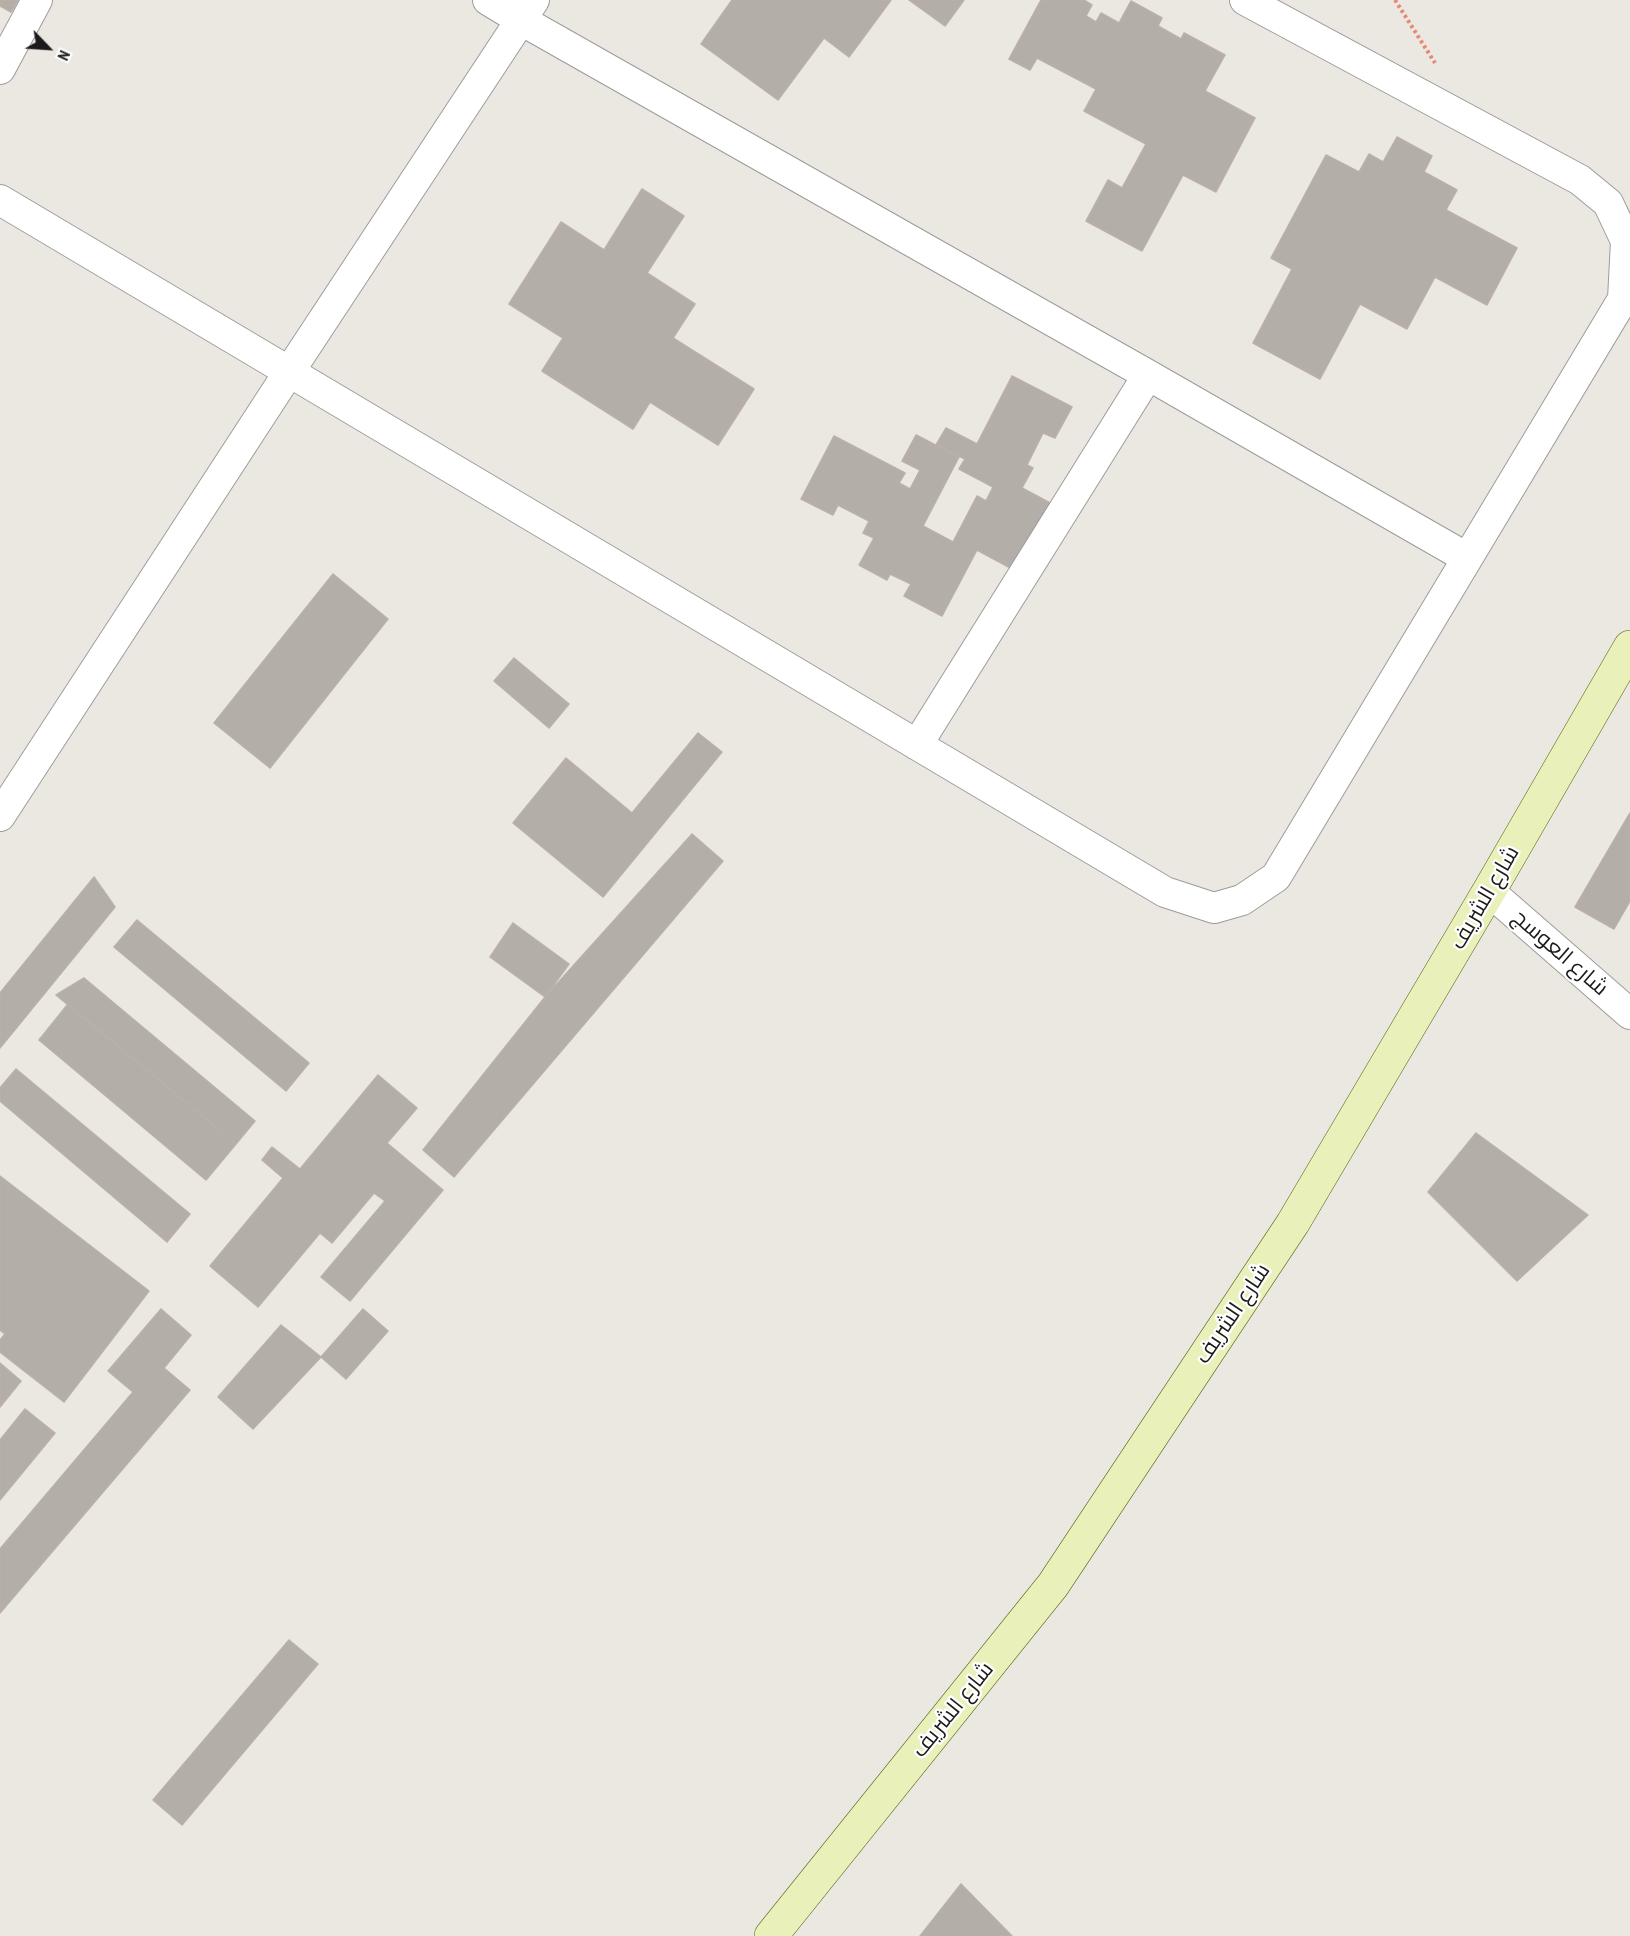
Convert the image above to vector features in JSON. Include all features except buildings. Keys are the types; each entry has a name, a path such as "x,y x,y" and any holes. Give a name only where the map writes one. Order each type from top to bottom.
{"main road":[{"name":"شارع الشريف","path":"771,1936 1053,1585 1293,1223 1490,891 1630,647"}],"street":[{"path":"0,69 37,0"},
{"path":"488,0 527,10 1148,375 1467,558"},
{"path":"0,200 1165,892 1214,908 1242,900 1276,877 1623,299 1626,241 1608,203 1580,180 1245,0"},
{"path":"0,816 527,10"},
{"path":"917,745 1148,375"},
{"name":"شارع العوسج","path":"1490,891 1630,1014"}]}
